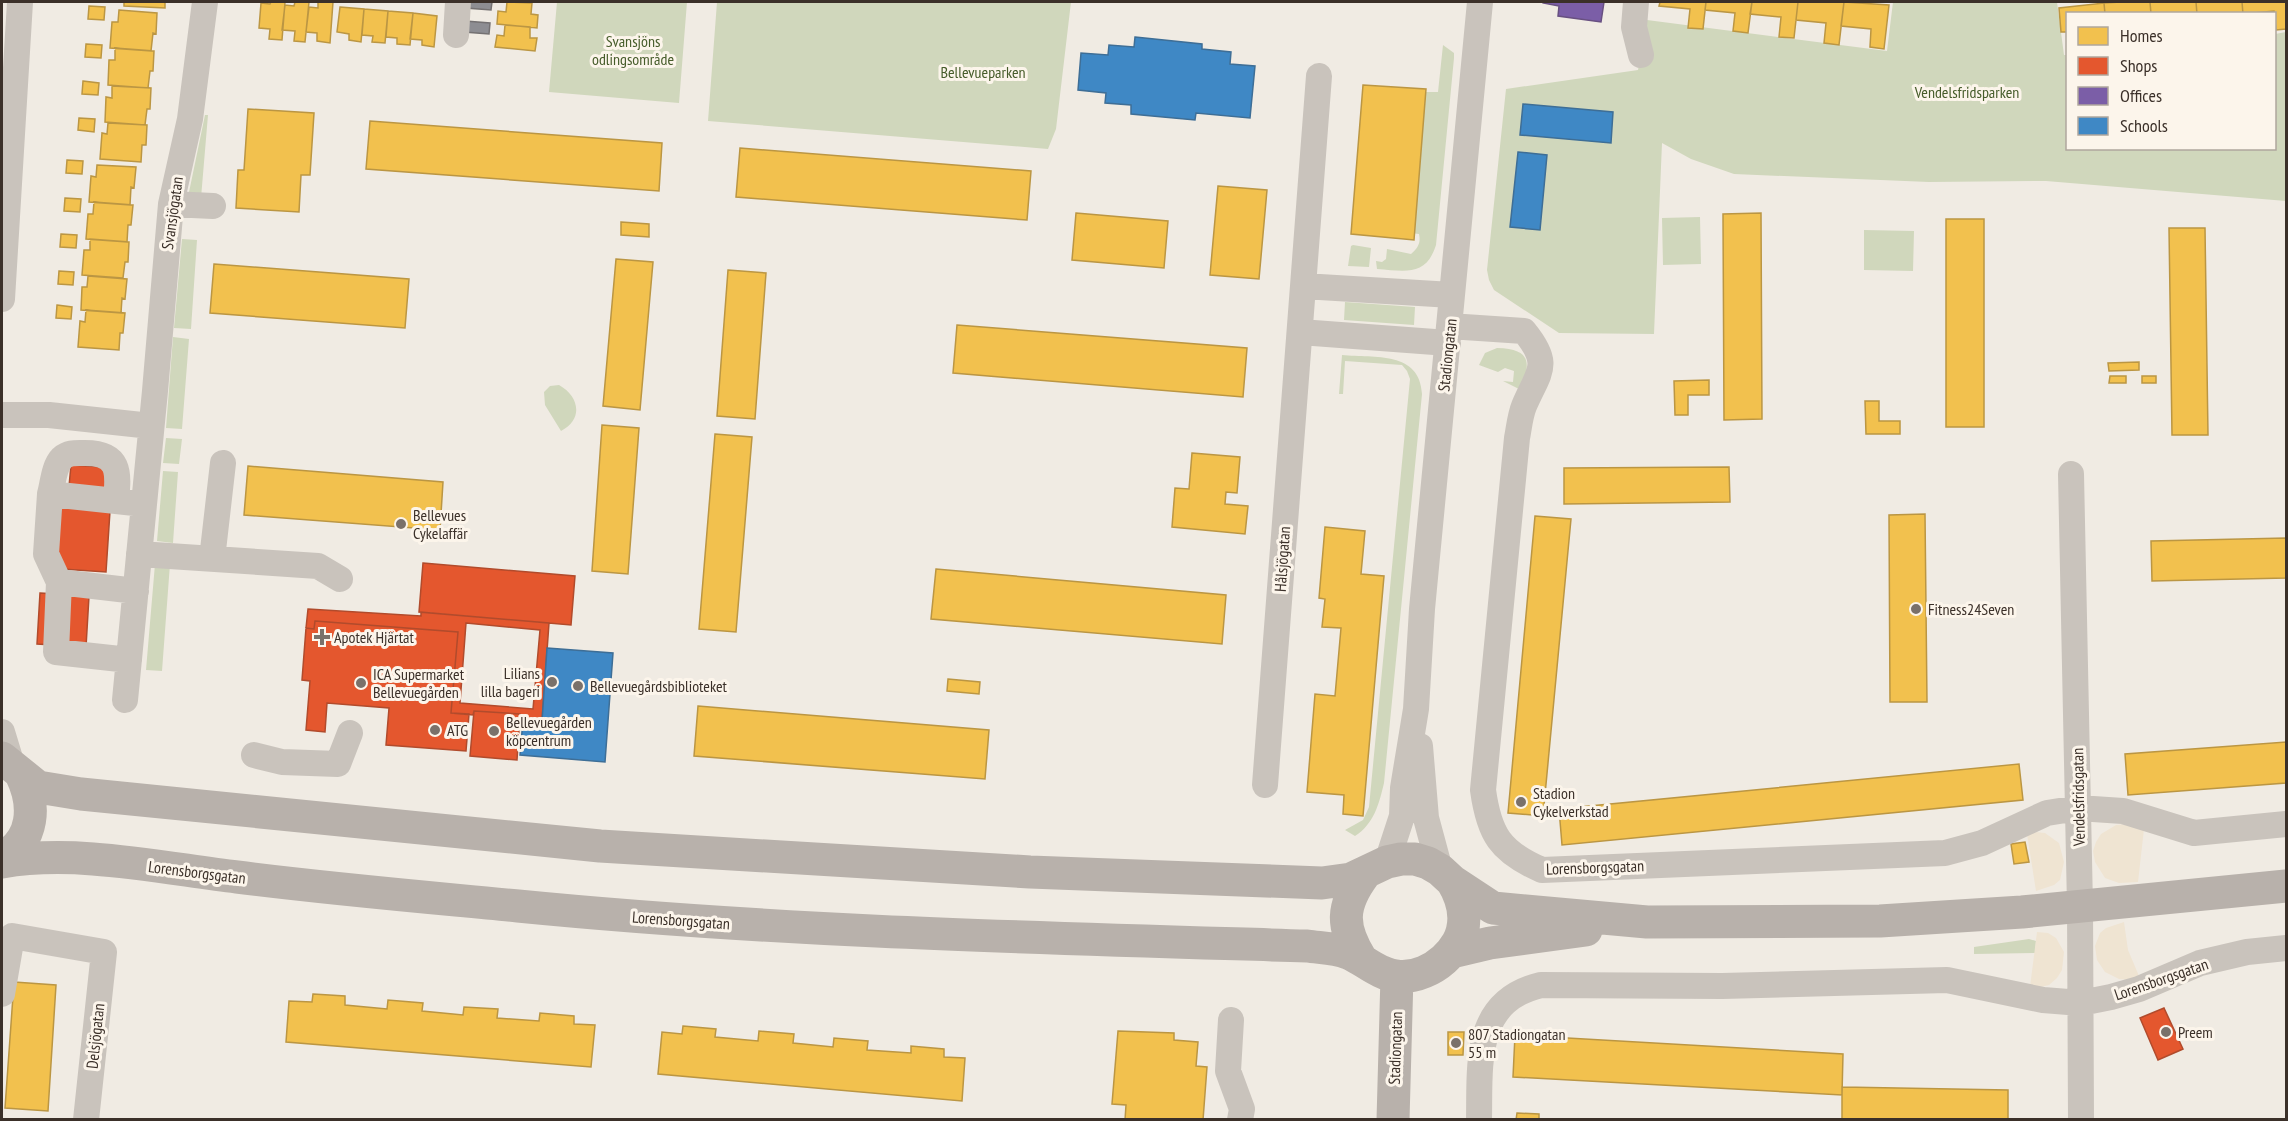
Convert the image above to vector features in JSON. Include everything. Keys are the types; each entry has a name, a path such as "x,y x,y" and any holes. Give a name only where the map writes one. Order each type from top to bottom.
{"main road":[{"path":"11,766 38,787 81,794 600,846 1030,872 1322,883 1351,879 1401,859 1415,859 1428,863 1492,908 1647,922 1880,921 2022,912 2286,886"},
{"name":"Lorensborgsgatan","path":"2,860 21,842 29,826 31,808 28,790 11,766"},
{"name":"Lorensborgsgatan","path":"2,860 48,856 85,858 253,879 662,919 891,933 1307,946 1346,952 1381,972 1397,976"},
{"path":"1361,959 1349,940 1345,922 1347,904 1354,888 1375,869"},
{"path":"1397,976 1408,977 1433,968 1452,952 1460,939 1464,924 1464,909 1460,894 1446,875"},
{"path":"1452,952 1490,943 1647,922"},
{"name":"Stadiongatan","path":"1393,1119 1397,976"}],"street":[{"path":"2,299 20,2"},
{"name":"Svansjögatan","path":"125,700 171,204 190,119 205,2"},
{"path":"456,35 458,2"},
{"name":"Stadiongatan","path":"1375,869 1402,816 1403,788 1416,709 1422,609 1480,2"},
{"path":"1636,2 1634,27 1641,55"},
{"name":"Hålsjögatan","path":"1265,785 1319,76"},
{"path":"171,204 213,206"},
{"path":"1303,286 1452,295"},
{"name":"Lorensborgsgatan","path":"1449,335 1524,331 1539,354 1542,367 1524,408 1517,438 1483,790 1486,814 1494,835 1526,863 1542,870 1946,853 1983,843 2047,813 2078,808 2123,811 2194,833 2286,824"},
{"path":"1300,333 1449,335"},
{"path":"2,415 49,415 152,426"},
{"path":"116,501 118,481 116,468 109,457 99,453 72,453 61,459 50,494 46,554 59,582 56,652 129,660"},
{"path":"212,559 223,463"},
{"name":"Vendelsfridsgatan","path":"2072,474 2080,906 2081,1119"},
{"path":"50,494 144,504"},
{"path":"139,554 318,566 340,579"},
{"path":"59,582 136,591"},
{"name":"Stadiongatan","path":"1416,709 1426,818 1446,875"},
{"path":"2,732 11,766"},
{"path":"254,755 282,762 338,764 350,733"},
{"name":"Delsjögatan","path":"2,994 12,936 104,952 86,1119"},
{"name":"Lorensborgsgatan","path":"1479,1119 1480,1062 1491,1018 1498,1008 1520,992 1541,985 1722,986 1947,980 2043,1000 2081,1003 2139,989 2200,963 2247,952 2286,948"},
{"path":"1231,1020 1228,1071 1241,1114"}],"green space":[{"name":"Svansjöns odlingsområde","path":"557,2 687,2 679,103 549,92"},
{"name":"Bellevueparken","path":"717,2 1071,2 1056,129 1048,149 708,121"},
{"name":"Vendelsfridsparken","path":"1893,2 2057,2 2064,55 2066,55 2066,150 2276,150 2276,34 2286,32 2286,201 2046,181 1929,182 1734,174 1691,159 1662,143 1654,334 1559,333 1494,290 1487,270 1506,89 1638,70 1647,20 1887,51"},
{"path":"1443,45 1454,53 1454,58 1436,245 1426,263 1413,270 1377,269 1376,261 1382,262 1386,259 1387,249 1411,254 1419,243 1419,234 1410,233 1425,92 1438,92"},
{"path":"205,115 208,115 201,198 188,197"},
{"path":"1700,217 1701,264 1663,265 1662,218"},
{"path":"1864,230 1914,231 1913,271 1864,270"},
{"path":"182,239 197,240 191,329 174,328"},
{"path":"1353,245 1371,248 1369,267 1348,266"},
{"path":"1345,302 1415,307 1414,325 1344,320"},
{"path":"173,337 189,339 182,429 166,428"},
{"path":"1497,348 1516,351 1526,359 1526,372 1521,390 1503,381 1513,382 1514,371 1505,368 1498,372 1479,365 1485,353"},
{"path":"1342,355 1381,357 1405,364 1413,370 1419,380 1422,394 1384,783 1378,806 1371,819 1367,826 1355,836 1345,830 1363,820 1369,807 1410,379 1402,365 1345,361 1343,394 1339,394"},
{"path":"559,385 571,395 576,408 573,420 561,431 545,405 544,392 550,386"},
{"path":"166,438 182,439 179,464 163,463"},
{"path":"163,471 178,472 173,543 157,541"},
{"path":"155,564 170,564 162,671 146,670"},
{"path":"2029,939 2036,941 2035,953 1974,954 1974,947"}],"shaded area":[{"path":"2126,824 2144,829 2138,882 2119,883 2105,878 2095,862 2093,851 2101,834 2116,825"},
{"path":"2045,833 2059,843 2064,862 2060,880 2054,885 2036,891 2027,834"},
{"path":"2124,922 2128,950 2139,976 2129,980 2119,979 2105,972 2097,960 2095,946 2100,933 2106,928"},
{"path":"2037,932 2048,933 2056,938 2064,952 2062,970 2049,985 2030,987"}],"building: Homes":[{"path":"124,2 165,2 165,8 124,6"},
{"path":"271,2 285,2 282,40 269,39 270,29 259,28 261,3 270,4"},
{"path":"295,2 309,2 305,42 294,41 295,31 282,30 285,5 294,6"},
{"path":"318,2 333,2 330,43 317,41 317,33 306,32 309,7 318,8"},
{"path":"507,2 532,3 531,14 538,15 537,28 497,24 498,11 506,12"},
{"path":"1660,2 1706,2 1703,29 1688,28 1690,9 1659,6"},
{"path":"1706,2 1752,2 1748,33 1733,31 1735,13 1705,10"},
{"path":"1752,2 1798,2 1794,38 1779,37 1781,17 1750,14"},
{"path":"1798,2 1844,2 1839,45 1824,43 1826,23 1796,20"},
{"path":"1844,2 1889,5 1884,49 1870,47 1871,29 1841,26"},
{"path":"2150,2 2151,12 2105,12 2104,3"},
{"path":"2150,2 2196,2 2197,12 2151,12"},
{"path":"2196,2 2242,2 2243,12 2197,12"},
{"path":"2242,2 2286,2 2286,29 2276,30 2276,12 2274,11 2243,12"},
{"path":"2104,3 2105,12 2066,12 2066,32 2061,32 2059,8"},
{"path":"89,6 105,7 104,20 88,19"},
{"path":"340,7 364,9 361,42 349,40 349,34 337,32"},
{"path":"364,9 388,11 385,43 372,42 373,36 362,35"},
{"path":"119,10 157,13 156,34 153,33 151,51 110,48 112,22 118,22"},
{"path":"388,11 413,13 410,45 397,44 397,38 386,37"},
{"path":"413,13 437,16 434,47 422,45 422,40 410,39"},
{"path":"505,25 530,27 530,38 537,38 535,51 495,47 497,35 504,36"},
{"path":"86,44 102,45 101,58 85,57"},
{"path":"115,48 154,51 153,71 150,71 148,88 108,85 109,60 115,60"},
{"path":"83,81 99,83 98,95 82,94"},
{"path":"1363,85 1426,89 1414,240 1351,234"},
{"path":"112,86 151,88 150,109 147,109 145,125 105,122 106,97 112,98"},
{"path":"248,109 314,113 310,175 301,175 299,212 236,208 238,170 244,170"},
{"path":"79,118 95,119 94,132 78,130"},
{"path":"370,121 662,143 659,191 366,169"},
{"path":"108,123 147,125 146,145 142,145 141,162 100,159 102,133 107,134"},
{"path":"740,148 1031,171 1027,220 736,197"},
{"path":"67,160 83,161 82,174 66,173"},
{"path":"97,165 136,167 134,188 131,187 130,205 89,202 91,176 96,177"},
{"path":"1218,186 1267,190 1259,279 1210,275"},
{"path":"65,198 81,199 80,212 64,211"},
{"path":"94,202 133,205 127,242 86,239 88,214 93,214"},
{"path":"1076,213 1168,221 1164,268 1072,260"},
{"path":"1761,213 1762,419 1724,420 1723,214"},
{"path":"1946,219 1984,219 1984,427 1946,427"},
{"path":"621,222 649,224 649,237 621,235"},
{"path":"2169,228 2205,228 2208,435 2172,435"},
{"path":"61,234 77,235 76,248 60,247"},
{"path":"90,239 129,242 128,262 125,262 123,278 82,275 84,250 90,250"},
{"path":"616,259 653,262 640,410 603,406"},
{"path":"214,264 409,279 405,328 210,313"},
{"path":"728,270 766,273 755,419 717,416"},
{"path":"59,271 74,272 73,285 58,284"},
{"path":"88,276 127,279 121,313 81,310 82,287 87,287"},
{"path":"57,305 72,307 71,319 56,318"},
{"path":"86,310 125,313 119,350 78,347 80,321 85,322"},
{"path":"957,325 1247,348 1243,397 953,373"},
{"path":"2139,362 2139,370 2109,371 2108,363"},
{"path":"2110,376 2126,376 2126,383 2109,383"},
{"path":"2142,376 2156,376 2156,383 2142,383"},
{"path":"1709,380 1709,395 1688,395 1688,415 1675,415 1674,381"},
{"path":"1865,401 1879,401 1879,421 1900,421 1900,434 1866,434"},
{"path":"602,425 639,428 628,574 592,571"},
{"path":"715,434 752,437 736,632 699,629"},
{"path":"1192,453 1240,457 1237,493 1226,492 1225,504 1248,506 1245,534 1172,527 1175,488 1189,489"},
{"path":"248,466 443,482 440,530 244,515"},
{"path":"1729,467 1730,502 1564,504 1564,468"},
{"path":"1925,514 1927,702 1890,702 1889,515"},
{"path":"1535,516 1571,519 1543,816 1508,813"},
{"path":"1325,527 1365,531 1361,574 1384,576 1363,816 1343,814 1344,795 1307,792 1315,694 1335,696 1341,628 1322,627 1325,599 1319,598"},
{"path":"2286,538 2286,578 2152,581 2151,541"},
{"path":"936,569 1226,595 1222,644 931,619"},
{"path":"948,679 980,682 979,694 947,691"},
{"path":"698,706 989,730 985,779 694,756"},
{"path":"2286,742 2286,783 2128,795 2125,754"},
{"path":"2019,764 2023,800 1562,845 1559,809"},
{"path":"2025,842 2029,862 2014,864 2011,844"},
{"path":"14,982 56,985 48,1111 5,1108"},
{"path":"313,994 345,996 345,1005 387,1009 388,1000 423,1003 422,1011 463,1015 464,1007 498,1009 497,1018 539,1021 540,1013 574,1016 574,1024 595,1025 591,1067 286,1042 289,1001 312,1002"},
{"path":"683,1026 716,1029 715,1037 758,1041 759,1031 794,1034 793,1043 833,1047 834,1038 868,1041 867,1050 911,1053 911,1046 944,1049 944,1057 965,1058 962,1101 658,1074 662,1032 682,1034"},
{"path":"1118,1031 1174,1033 1174,1040 1198,1042 1196,1066 1207,1067 1203,1120 1125,1120 1126,1105 1112,1104"},
{"name":"807 Stadiongatan 55 m","path":"1448,1032 1464,1032 1463,1055 1448,1055"},
{"path":"1515,1035 1843,1054 1842,1095 1513,1077"},
{"path":"1842,1087 2008,1090 2008,1120 1842,1120"},
{"path":"1517,1113 1539,1114 1539,1120 1516,1120"}],"building: Shops":[{"path":"71,465 105,467 110,511 106,572 62,569 56,561 61,508 67,508"},
{"path":"423,563 575,576 571,625 419,612"},
{"path":"40,593 89,596 86,647 37,644"},
{"path":"308,609 421,616 421,612 549,623 542,721 520,719 520,714 474,711 473,715 451,713 458,632 315,621 314,629 306,628","holes":["466,623 540,630 533,709 460,703"]},
{"path":"315,621 458,632 451,713 469,714 466,751 386,745 389,708 327,703 325,732 306,730 310,681 302,680 306,628 314,629"},
{"path":"474,711 520,714 517,760 470,756"},
{"path":"2164,1008 2183,1049 2158,1060 2140,1018"}],"building: Offices":[{"path":"1543,2 1604,2 1601,22 1558,16 1559,6"}],"building: Schools":[{"path":"1135,37 1202,44 1202,49 1231,52 1230,64 1255,66 1250,118 1196,113 1195,120 1131,114 1131,105 1105,103 1106,93 1078,90 1081,53 1108,55 1109,45 1134,47"},
{"path":"1523,104 1613,112 1611,143 1520,135"},
{"path":"1518,152 1547,155 1540,230 1510,227"},
{"name":"Bellevuegårdsbiblioteket","path":"547,648 613,653 605,762 520,755 523,720 542,721"}],"building: Industry":[{"path":"467,2 492,2 491,10 466,8"},
{"path":"465,21 490,23 489,34 464,32"}],"place":[{"name":"Bellevues Cykelaffär","path":"401,524"},
{"name":"Fitness24Seven","path":"1916,609"},
{"name":"Apotek Hjärtat","path":"322,637"},
{"name":"Lilians lilla bageri","path":"552,682"},
{"name":"ICA Supermarket Bellevuegården","path":"361,683"},
{"name":"Bellevuegårdsbiblioteket","path":"578,686"},
{"name":"ATG","path":"435,730"},
{"name":"Bellevuegården köpcentrum","path":"494,731"},
{"name":"Stadion Cykelverkstad","path":"1521,802"},
{"name":"Preem","path":"2166,1032"},
{"name":"807 Stadiongatan 55 m","path":"1456,1043"}]}
